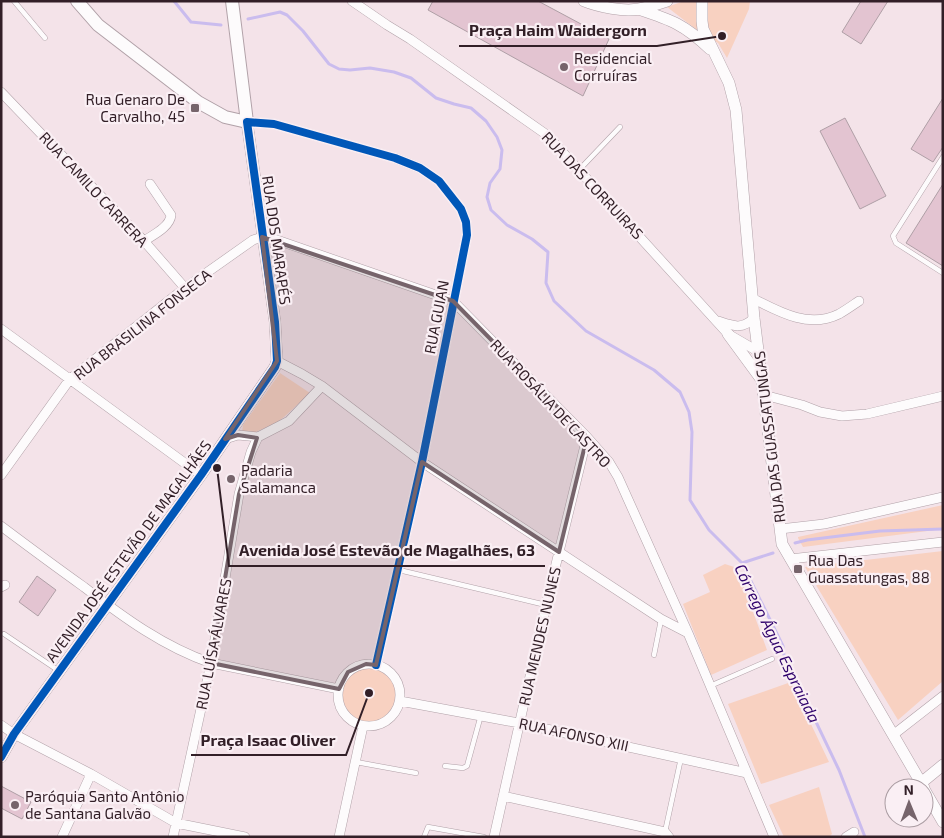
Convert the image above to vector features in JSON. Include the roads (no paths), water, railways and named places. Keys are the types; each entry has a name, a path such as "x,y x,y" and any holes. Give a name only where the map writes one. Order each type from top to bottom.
{"main road":[{"path":"77,1 98,25 198,102 224,117 247,122"},
{"name":"RUA DOS MARAPÉS","path":"232,1 247,122"}],"street":[{"name":"RUA DAS CORRUIRAS","path":"352,1 410,39 547,135 728,334 759,352"},
{"path":"584,1 612,8 638,9 678,23 693,33 714,53"},
{"path":"638,9 667,1"},
{"name":"RUA DAS GUASSATUNGAS","path":"702,1 704,30 729,83 736,110 754,318 782,544 918,778"},
{"name":"RUA CAMILO CARRERA","path":"1,92 144,241 185,288"},
{"name":"RUA DOS MARAPÉS","path":"247,122 275,322 277,361"},
{"name":"RUA GUIAN","path":"247,122 274,124 395,158 420,168 438,181 461,210 466,222 467,235 422,462 376,665"},
{"path":"144,241 171,220 171,215 150,184"},
{"name":"RUA BRASILINA FONSECA","path":"1,475 70,379 185,288 253,240 262,237"},
{"name":"RUA ROSÁLIA DE CASTRO","path":"262,237 277,240 453,301 587,437 609,462 618,477 688,634 774,837"},
{"path":"752,298 783,314 803,319 824,319 839,314 859,300"},
{"path":"718,321 735,326 747,325 754,318"},
{"path":"1,329 200,475"},
{"path":"728,334 762,382"},
{"path":"277,361 322,386 422,462 661,619 688,634"},
{"name":"AVENIDA JOSÉ ESTEVÃO DE MAGALHÃES","path":"1,757 14,734 200,475 275,367 277,361"},
{"path":"225,439 238,435 258,437 289,421 322,386"},
{"path":"764,394 820,412 842,416 866,414 943,396"},
{"name":"RUA LUÍSA ÁLVARES","path":"173,837 211,663 239,494 251,452 258,437"},
{"name":"RUA MENDES NUNES","path":"494,837 546,605 587,437"},
{"path":"780,529 824,524 943,497"},
{"path":"1,526 107,604 168,644 190,656 211,663 338,689"},
{"path":"790,559 943,542"},
{"path":"366,664 376,665 385,668 393,674 398,683 400,702 397,711 382,724 363,726 346,716 338,699 338,689 348,672 366,664"},
{"path":"893,735 943,696"},
{"name":"RUA AFONSO XIII","path":"400,702 481,715 682,757 747,773"},
{"path":"1,725 14,734 91,774 176,823 244,837"},
{"path":"339,837 363,726"},
{"path":"931,778 943,765"},
{"path":"62,837 91,774"},
{"path":"503,796 667,834"},
{"name":"RUA DAS GUASSATUNGAS","path":"934,806 943,822"},
{"path":"846,837 854,832"}],"lane":[{"path":"14,1 45,38"},
{"path":"580,170 620,128"},
{"path":"943,157 894,236 896,243 943,273"},
{"path":"399,570 546,605"},
{"path":"654,655 661,619"},
{"path":"4,634 58,671"},
{"path":"710,686 772,659"},
{"path":"445,766 463,768 467,766 481,715"},
{"path":"667,834 682,757"},
{"path":"356,762 416,773"},
{"path":"424,837 428,827 484,837"}],"waterway":[{"name":"Córrego Água Espraiada","path":"174,1 191,22 221,25"},
{"name":"Córrego Água Espraiada","path":"248,19 280,12 287,15 303,31 329,64 339,69 370,68 394,72 411,78 436,98 471,108 486,121 497,137 502,150 500,169 490,183 487,197 491,210 507,225 532,239 548,252 546,283 554,301 586,331 654,370 680,392 689,412 692,432 690,500 709,530 742,563 783,646 784,655 839,770 865,837"},
{"path":"795,543 880,531 943,529"},
{"path":"742,563 773,553"}],"place":[{"name":"Praça Haim Waidergorn","path":"722,36"},
{"name":"Residencial Corruíras","path":"564,67"},
{"name":"Rua Genaro De Carvalho, 45","path":"195,108"},
{"name":"Avenida José Estevão de Magalhães, 63","path":"217,468"},
{"name":"Padaria Salamanca","path":"231,479"},
{"name":"Rua Das Guassatungas, 88","path":"798,569"},
{"name":"Praça Isaac Oliver","path":"369,693"},
{"name":"Paróquia Santo Antônio de Santana Galvão","path":"15,805"}]}
